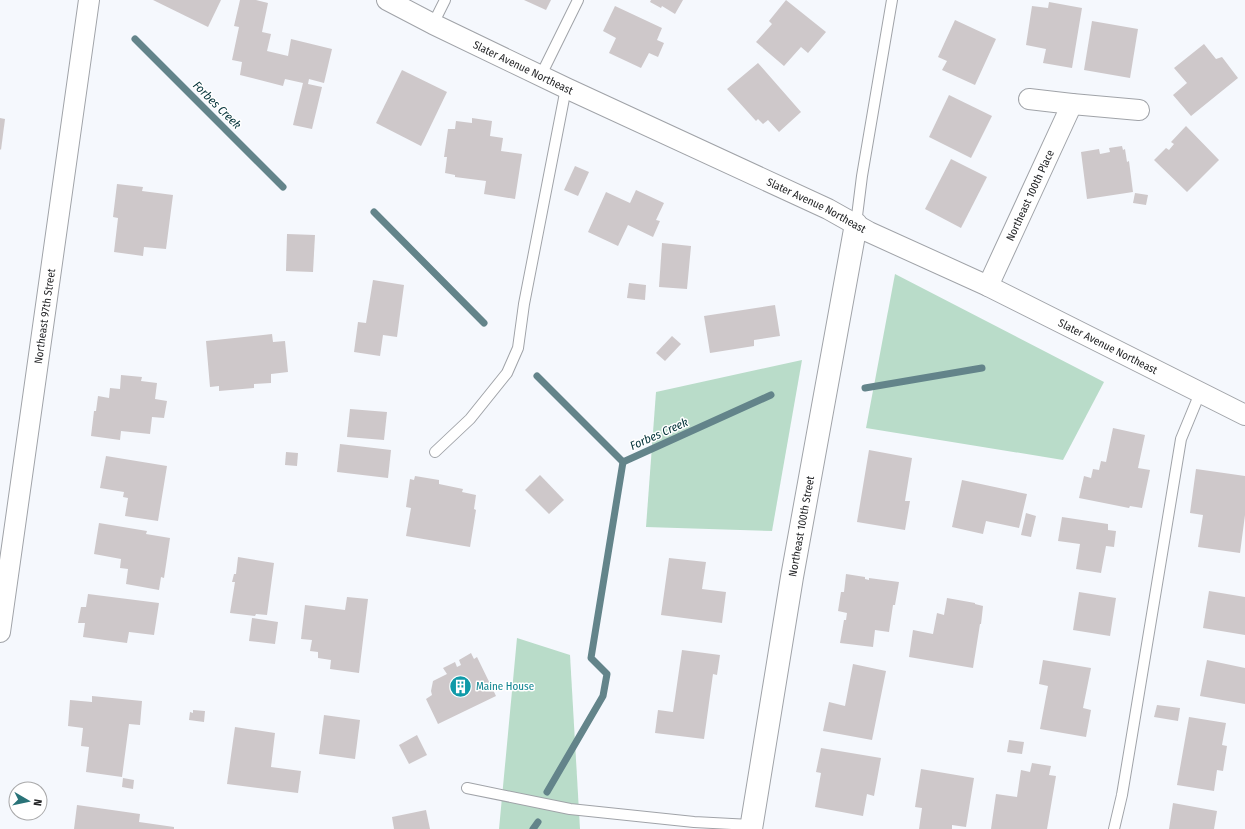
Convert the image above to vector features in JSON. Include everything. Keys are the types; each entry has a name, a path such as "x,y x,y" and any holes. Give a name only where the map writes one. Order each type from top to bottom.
{"street":[{"name":"Northeast 97th Street","path":"0,632 89,0"},
{"name":"Slater Avenue Northeast","path":"387,0 433,24 566,88 828,209 869,232 988,286 1245,414"},
{"path":"1029,99 1139,110"},
{"name":"Northeast 100th Place","path":"988,286 1072,104"},
{"name":"Northeast 100th Street","path":"751,827 792,577 856,224"}],"lane":[{"path":"433,24 445,0"},
{"path":"541,75 578,0"},
{"path":"856,224 862,176 892,0"},
{"path":"434,452 470,419 507,372 518,348 524,304 566,88"},
{"path":"1114,829 1122,795 1180,446 1200,392"},
{"path":"467,788 570,809 751,827"}],"green space":[{"path":"895,274 1104,382 1063,460 866,428"},
{"path":"802,360 772,531 646,527 656,392"},
{"path":"517,638 570,655 580,829 499,829"}],"building":[{"path":"153,0 221,0 208,27"},
{"path":"240,0 256,0 268,3 262,32 271,34 267,51 288,56 291,39 332,49 324,83 309,79 308,84 322,87 312,129 293,125 303,83 285,79 283,86 240,75 242,62 232,60 239,27 234,26"},
{"path":"524,0 551,0 546,10"},
{"path":"651,0 683,0 675,14 662,6 661,8 650,2"},
{"path":"786,0 826,32 808,53 801,47 784,66 756,42 772,24 769,21"},
{"path":"1049,2 1082,8 1072,68 1043,63 1046,49 1026,45 1032,6 1048,8"},
{"path":"615,6 662,28 657,40 664,43 658,57 649,53 641,68 609,53 616,38 603,31"},
{"path":"955,20 996,39 975,85 942,70 947,61 938,57"},
{"path":"1092,21 1138,29 1130,78 1084,70"},
{"path":"1204,44 1216,59 1222,57 1238,78 1191,116 1173,95 1187,83 1174,68"},
{"path":"758,63 801,112 779,132 768,120 763,124 758,119 756,121 727,89"},
{"path":"402,70 447,92 421,146 376,123"},
{"path":"949,95 992,116 971,158 929,137"},
{"path":"0,118 5,119 1,150 0,149"},
{"path":"472,118 492,121 490,136 503,138 501,151 522,154 515,199 484,194 486,181 455,177 455,175 445,173 447,157 444,157 448,129 455,129 456,121 472,123"},
{"path":"1186,126 1219,160 1187,192 1154,160 1166,148 1169,150 1174,144 1171,142"},
{"path":"1122,146 1123,150 1125,149 1127,162 1129,161 1133,192 1087,199 1081,152 1099,149 1100,154 1110,152 1109,148"},
{"path":"951,159 987,177 961,228 925,209"},
{"path":"575,166 589,172 578,196 564,190"},
{"path":"117,184 143,187 142,191 173,195 166,249 144,247 143,256 114,252 118,218 113,217"},
{"path":"636,190 664,203 656,220 660,221 653,237 628,225 618,246 588,232 606,192 630,203"},
{"path":"1135,193 1148,195 1146,205 1133,203"},
{"path":"287,234 315,235 313,272 286,271"},
{"path":"662,243 691,246 687,289 659,287"},
{"path":"373,280 404,285 397,337 383,335 380,356 354,352 358,322 366,323"},
{"path":"629,283 646,285 645,300 627,298"},
{"path":"775,305 780,336 754,340 754,346 710,353 704,316"},
{"path":"272,334 273,342 285,341 288,372 271,374 271,383 254,384 254,388 219,391 219,386 210,387 206,341"},
{"path":"672,336 681,344 665,361 656,353"},
{"path":"121,375 142,377 141,381 157,383 155,399 167,401 164,418 152,417 150,434 121,431 120,440 91,436 94,411 96,411 98,396 109,398 110,388 120,389"},
{"path":"350,409 387,412 384,440 347,437"},
{"path":"1113,428 1145,435 1138,468 1150,470 1142,508 1130,506 1129,508 1079,498 1084,476 1091,478 1093,469 1099,470 1101,461 1106,462"},
{"path":"340,444 391,450 388,478 337,472"},
{"path":"869,450 912,458 905,501 910,501 905,530 857,522"},
{"path":"286,452 298,453 297,466 285,465"},
{"path":"106,456 167,466 158,521 125,516 128,498 123,497 124,492 100,488"},
{"path":"1196,469 1245,476 1245,515 1240,553 1198,547 1203,515 1190,513"},
{"path":"540,475 564,500 549,514 525,490"},
{"path":"415,476 439,480 439,484 463,489 462,492 476,495 474,509 476,510 470,547 406,536 411,508 406,507 410,479 414,480"},
{"path":"962,480 1027,494 1019,528 986,521 983,534 952,527"},
{"path":"1026,513 1036,516 1031,537 1021,535"},
{"path":"1062,517 1108,524 1108,530 1116,531 1114,547 1106,546 1101,573 1076,569 1080,544 1058,541"},
{"path":"99,523 147,531 146,534 170,538 164,578 161,577 159,590 126,584 128,569 120,568 121,559 94,554"},
{"path":"238,557 274,563 267,615 256,614 255,616 230,613 235,582 232,582 234,574 236,574"},
{"path":"669,558 706,562 702,589 726,592 722,623 661,615"},
{"path":"846,574 865,577 865,579 869,580 869,578 899,582 895,605 893,605 889,632 875,630 873,647 840,643 844,620 846,620 847,613 838,611 841,592 844,592"},
{"path":"1209,591 1245,597 1245,635 1203,628"},
{"path":"1079,592 1116,598 1110,636 1073,630"},
{"path":"88,594 159,603 154,635 129,632 127,643 83,637 85,623 78,623 81,607 86,607"},
{"path":"347,597 368,599 359,673 330,669 331,660 318,658 318,652 310,651 312,640 301,639 305,605 345,610"},
{"path":"947,598 983,606 973,668 909,657 913,630 933,634 937,613 944,615"},
{"path":"252,618 278,622 275,644 249,641"},
{"path":"682,650 720,655 717,675 713,674 704,739 655,733 658,710 673,712"},
{"name":"Maine House","path":"471,653 474,659 477,657 496,696 438,724 426,699 432,695 431,691 433,681 447,674 443,668 455,662 457,667 461,665 459,660"},
{"path":"1043,660 1091,668 1083,708 1091,710 1086,737 1040,729 1048,686 1039,684"},
{"path":"1207,660 1245,668 1245,704 1200,696"},
{"path":"853,664 886,671 872,740 823,731 829,702 845,706"},
{"path":"92,696 142,701 140,725 129,724 122,777 86,772 89,747 81,746 83,728 68,726 70,700 92,702"},
{"path":"1157,705 1180,708 1178,721 1154,717"},
{"path":"193,710 205,711 204,722 189,720 190,712 193,713"},
{"path":"324,715 360,720 355,759 319,754"},
{"path":"1189,717 1226,723 1222,745 1227,746 1223,771 1217,770 1214,791 1177,785"},
{"path":"235,727 275,733 271,767 301,771 298,793 227,784"},
{"path":"417,735 427,755 409,764 399,745"},
{"path":"1009,740 1024,742 1022,754 1007,752"},
{"path":"821,748 881,758 874,796 867,794 863,816 815,807 821,773 816,772"},
{"path":"1032,763 1051,766 1049,775 1056,776 1047,829 991,829 996,794 1017,797 1021,770 1030,772"},
{"path":"921,769 974,778 966,827 952,825 952,829 919,829 922,808 915,807"},
{"path":"123,778 134,780 133,789 122,787"},
{"path":"1173,803 1217,811 1214,829 1169,829"},
{"path":"77,805 140,814 139,822 174,827 174,829 74,829"},
{"path":"426,810 430,829 394,829 392,817"}],"waterway":[{"name":"Forbes Creek","path":"135,39 283,187"},
{"name":"Forbes Creek","path":"374,212 484,323"},
{"name":"Forbes Creek","path":"865,388 982,368"},
{"name":"Forbes Creek","path":"537,376 623,462 771,395"},
{"path":"547,792 603,696 607,674 591,658 623,462"},
{"path":"533,829 538,822"}],"place":[{"name":"Maine House","path":"461,686"}]}
